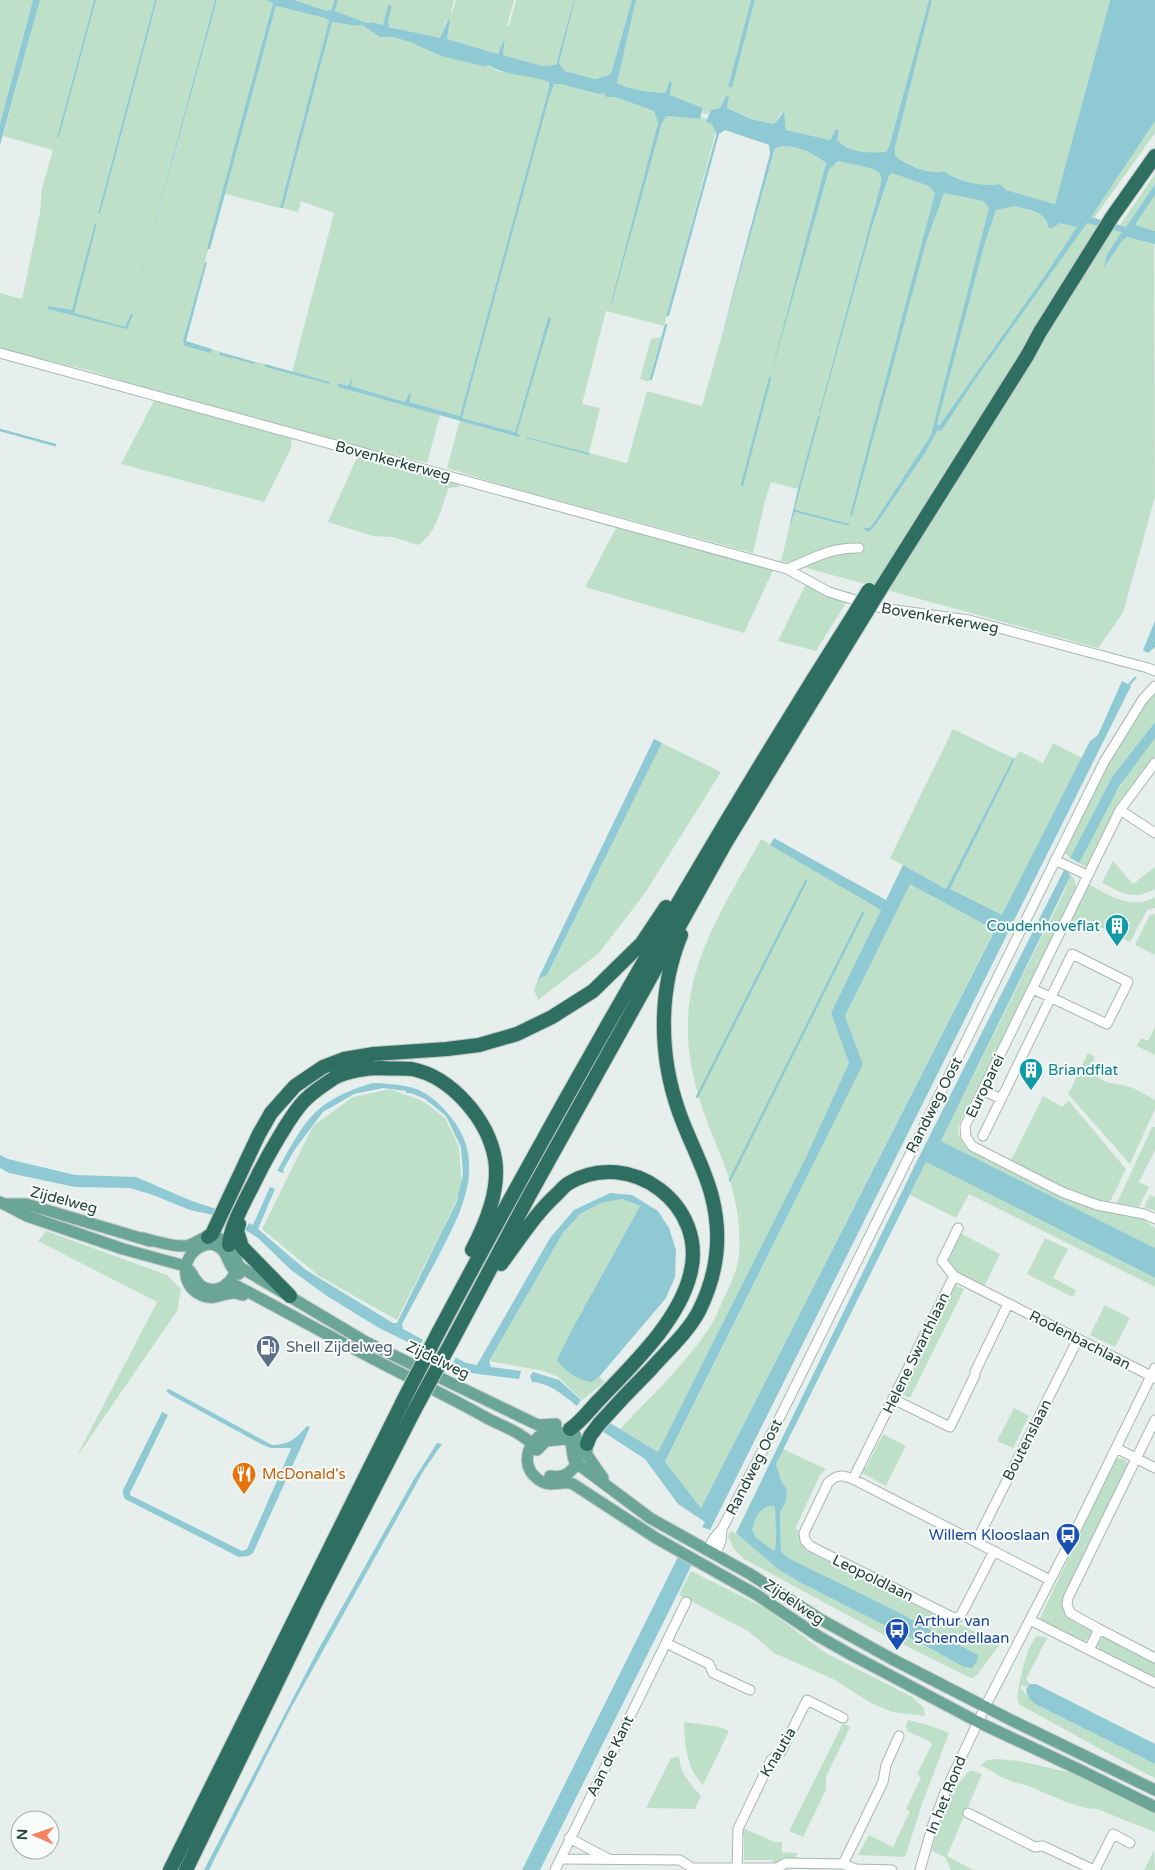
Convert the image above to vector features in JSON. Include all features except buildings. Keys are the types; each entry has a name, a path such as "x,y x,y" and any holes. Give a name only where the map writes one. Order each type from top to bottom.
{"highway":[{"path":"170,1870 402,1403 515,1189 722,838 862,609 1028,356 1040,332 1112,218 1155,156"},
{"path":"212,1240 229,1209 234,1188 259,1134 271,1113 295,1086 323,1067 344,1059 374,1054 479,1045 517,1034 552,1017 593,991 642,943 681,884 722,838"},
{"path":"186,1870 312,1611 415,1409 646,984 722,838"},
{"path":"573,1441 590,1436 668,1351 691,1323 704,1299 711,1280 716,1259 717,1235 712,1196 679,1112 671,1086 665,1056 664,1018 666,982 676,946 692,909 707,883 722,838"},
{"path":"229,1245 235,1224 262,1166 305,1099 335,1077 367,1068 412,1070 436,1079 460,1096 474,1111 487,1135 495,1159 495,1189 480,1235 456,1284 438,1333"},
{"path":"476,1297 542,1208 568,1184 591,1174 618,1173 635,1176 657,1186 674,1202 686,1222 692,1243 693,1259 690,1274 679,1302 668,1320 638,1358 613,1385 573,1441"},
{"path":"244,1206 237,1231 242,1247 290,1296"}],"main road":[{"name":"Zijdelweg","path":"2,1203 26,1204 143,1238 181,1252 192,1248"},
{"name":"Zijdelweg","path":"2,1203 27,1216 186,1270"},
{"path":"212,1240 224,1250 231,1267 236,1267"},
{"path":"212,1240 229,1245 233,1250 236,1267 227,1288 215,1297 192,1289 186,1270 196,1241 212,1240"},
{"name":"Zijdelweg","path":"236,1267 240,1267 366,1342 496,1404 538,1425 542,1429"},
{"name":"Zijdelweg","path":"227,1288 238,1286 363,1354 444,1394 510,1429 532,1448"},
{"path":"554,1424 573,1441 571,1470 564,1479 539,1475 528,1465 532,1448 542,1429 554,1424"},
{"path":"532,1448 546,1440 573,1441"},
{"name":"Zijdelweg","path":"573,1441 587,1456 609,1486"},
{"name":"Zijdelweg","path":"573,1441 609,1486 650,1518 757,1579 820,1619 892,1659 985,1707 1155,1790"},
{"name":"Zijdelweg","path":"564,1479 576,1478 598,1499 656,1538 758,1595 818,1636 978,1722 1155,1808"}],"street":[{"name":"Bovenkerkerweg","path":"0,353 787,570 829,592 881,608 969,620 1155,671"},
{"path":"787,570 827,551 844,547 859,548"},
{"name":"Randweg Oost","path":"708,1551 720,1542 722,1529 782,1413 1104,762 1143,699 1155,686"},
{"name":"Europarei","path":"1155,762 1120,810 965,1126 966,1137 972,1146 1062,1192 1097,1205 1144,1214 1155,1219"},
{"path":"1120,810 1155,833"},
{"path":"1055,860 1087,875"},
{"path":"983,1136 1052,997 1072,954 1128,982 1107,1024 1052,997 1033,989"},
{"path":"983,1090 1001,1099"},
{"name":"Helene Swarthlaan","path":"853,1479 954,1276 942,1261 958,1228"},
{"name":"Rodenbachlaan","path":"954,1276 1078,1339 1154,1374"},
{"path":"893,1399 950,1427 1008,1304"},
{"name":"Boutenslaan","path":"976,1542 1078,1339"},
{"path":"978,1722 1154,1374"},
{"path":"1155,1420 1067,1604 1070,1613 1155,1658"},
{"path":"1116,1448 1155,1468"},
{"name":"Leopoldlaan","path":"853,1479 840,1475 834,1477 828,1483 804,1533 804,1540 810,1546 956,1618 961,1615 994,1551"},
{"path":"853,1479 1050,1580"},
{"name":"Aan de Kant","path":"554,1870 686,1602"},
{"path":"1030,1620 1155,1683"},
{"path":"1089,1650 1100,1629"},
{"path":"666,1643 709,1664 713,1673 750,1690"},
{"name":"Knautia","path":"737,1869 738,1829 771,1760 781,1752 807,1700 843,1718"},
{"name":"In het Rond","path":"920,1870 932,1827 946,1790 978,1722"},
{"path":"843,1864 883,1782 886,1765 900,1736"},
{"path":"968,1813 1035,1847 1043,1846 1094,1870 1113,1834 1130,1843"},
{"path":"569,1838 609,1860"},
{"path":"564,1859 680,1860 692,1868 777,1868 786,1863 843,1864 856,1869 892,1870"}],"green space":[{"path":"0,0 33,0 0,124"},
{"path":"40,0 94,0 57,136 59,137 96,0 155,0 98,212 100,214 157,0 215,0 134,303 217,0 265,0 273,3 184,341 211,352 212,349 220,352 219,355 255,364 255,362 265,364 265,367 329,384 329,382 292,372 334,213 301,201 298,212 283,208 332,22 362,25 380,37 393,37 410,42 441,56 489,65 497,71 538,77 554,84 599,94 604,93 606,97 615,97 654,111 658,123 612,303 661,126 666,116 700,119 702,117 707,119 706,122 712,124 716,131 664,326 606,311 582,404 600,408 589,453 627,463 647,391 702,406 775,148 795,147 809,152 826,163 781,338 829,170 838,161 870,168 878,172 881,177 880,187 819,413 871,230 889,176 892,173 930,186 935,193 926,231 850,515 926,243 944,193 983,201 989,208 986,226 931,435 873,524 869,528 862,528 868,532 875,526 927,450 939,427 937,424 984,246 996,210 1015,206 1044,215 1048,221 1087,223 1123,231 1107,254 1105,267 1122,241 1127,237 1154,243 1155,497 1123,613 1098,648 781,561 795,512 849,526 850,524 796,510 795,508 819,416 798,489 771,482 753,553 512,488 447,468 460,420 520,435 517,433 550,318 548,318 515,432 462,418 540,130 537,132 460,416 409,402 411,394 409,393 405,402 351,386 353,377 348,386 338,383 338,387 440,415 427,463 347,444 159,393 88,370 0,350 0,293 22,299 40,213 42,188 53,150 3,136"},
{"path":"294,0 334,0 332,9 327,11"},
{"path":"338,0 454,0 452,14 456,0 514,0 507,26 509,26 516,0 574,0 556,66 543,66 503,55 505,40 498,54 447,39 450,22 447,20 440,39 371,22 367,23 335,11"},
{"path":"575,0 632,0 609,75 595,79 565,71 559,63"},
{"path":"636,0 751,0 728,87 732,88 755,0 929,0 889,147 886,152 873,152 847,148 837,140 838,131 836,129 830,140 786,130 782,112 774,124 751,119 727,108 729,96 726,96 720,108 711,110 708,114 703,113 703,108 670,95 672,82 670,81 666,93 641,90 617,83"},
{"path":"932,0 1110,0 1055,204 1006,190 1000,184 985,185 971,183 944,171 932,172 918,168 905,163 895,156 895,147"},
{"path":"276,6 325,18 329,21 280,208 225,194"},
{"path":"1155,121 1155,133 1094,218 1090,217"},
{"path":"1155,174 1155,184 1126,227 1120,225"},
{"path":"1155,195 1155,231 1135,225"},
{"path":"661,337 649,382 640,379 651,339"},
{"path":"155,399 292,437 291,448 264,502 121,464"},
{"path":"358,455 460,483 459,487 449,488 434,527 430,534 418,545 392,537 373,536 328,522"},
{"path":"617,526 773,570 744,633 585,587"},
{"path":"808,580 852,593 816,651 778,641"},
{"path":"1155,691 1155,722 1112,777 1070,858 1065,853 1117,745"},
{"path":"953,729 1013,758 946,889 890,858"},
{"path":"1155,738 1155,756 1117,807 1088,866 1083,866 1079,863 1104,814 1133,768"},
{"path":"662,743 721,772 645,893 599,953 538,1000 534,990 538,979 547,975"},
{"path":"1053,743 1082,758 1002,916 950,889 1019,751 1043,763"},
{"path":"761,839 881,910 831,1013 849,1063 805,1159 658,1452 620,1429 690,1354 710,1327 733,1279 738,1261 739,1223 737,1210 727,1173 709,1126 693,1075 688,1039 688,1020 690,996 704,948 725,903"},
{"path":"1113,861 1133,884 1155,867 1155,889 1140,895 1134,895 1102,883"},
{"path":"1069,873 1075,882 1076,893 958,1126 959,1136 964,1144 979,1155 1071,1200 1093,1208 1131,1215 1144,1220 1155,1228 1155,1248 941,1141 1063,894 1070,877"},
{"path":"910,883 995,929 701,1508 665,1463 863,1064 845,1016"},
{"path":"1088,884 1112,897 1129,902 1146,901 1155,897 1155,908 1147,910 1130,942 1080,917 1077,923 1070,920"},
{"path":"1155,914 1155,955 1135,945 1150,915"},
{"path":"1155,1027 1155,1055 1137,1046 1141,1038 1148,1041"},
{"path":"1088,1053 1094,1056 1095,1072 1101,1080 1133,1088 1155,1100 1155,1109 1130,1164 1068,1094"},
{"path":"390,1089 423,1101 445,1118 459,1147 462,1188 397,1320 319,1276 262,1229 313,1126 353,1097"},
{"path":"1043,1096 1061,1106 1069,1101 1126,1169 1109,1204 1097,1202 1010,1162"},
{"path":"1152,1127 1155,1127 1155,1150 1139,1182 1149,1187 1139,1207 1117,1203"},
{"path":"926,1162 1155,1278 1155,1287 969,1194 956,1218 910,1195"},
{"path":"1150,1195 1155,1197 1155,1211 1144,1207"},
{"path":"622,1199 640,1206 575,1324 592,1382 599,1377 605,1382 582,1400 558,1377 544,1371 489,1361 563,1233 580,1214 601,1203"},
{"path":"46,1231 167,1275 181,1289 177,1311 76,1458 157,1302 38,1241"},
{"path":"960,1233 1000,1254 984,1287 957,1272 949,1264 947,1259"},
{"path":"1045,1238 1068,1249 1053,1278 1076,1290 1073,1297 1027,1274"},
{"path":"955,1285 964,1289 910,1398 901,1394"},
{"path":"1105,1305 1130,1318 1115,1347 1090,1335"},
{"path":"1014,1408 1029,1416 1013,1448 997,1441"},
{"path":"883,1434 906,1446 886,1486 860,1472 863,1467 866,1468"},
{"path":"783,1449 826,1469 820,1475 796,1527 807,1548 815,1555 945,1620 957,1623 1000,1644 977,1675 972,1678 969,1677 886,1636 744,1559 734,1549 728,1536 731,1531 741,1536 778,1569 801,1583 964,1667 978,1655 892,1609 787,1558 781,1552 780,1512 786,1502 787,1490 781,1480 776,1464"},
{"path":"1116,1458 1123,1459 1128,1463 1129,1468 1063,1600 1063,1606 1067,1614 1091,1627 1093,1631 1090,1640 1082,1641 1044,1625 1040,1618"},
{"path":"770,1506 775,1507 776,1545 774,1552 756,1538 752,1530 760,1512"},
{"path":"691,1571 767,1609 824,1652 912,1697 924,1708 925,1716 892,1712 871,1703 833,1679 774,1653 748,1631 679,1595"},
{"path":"1037,1636 1047,1638 1026,1679 1030,1684 1027,1687 1021,1685 1021,1689 1037,1705 1155,1764 1155,1778 1018,1704 1017,1698 1024,1665 1029,1648"},
{"path":"1103,1637 1107,1637 1155,1661 1155,1679 1101,1651 1097,1645 1098,1641"},
{"path":"908,1720 949,1733 922,1804 905,1857 858,1855 869,1835 893,1847 910,1811 906,1809 921,1778 917,1774 932,1744 907,1731"},
{"path":"684,1722 720,1727 729,1731 703,1785 697,1778 690,1763 686,1748"},
{"path":"843,1723 850,1727 826,1777 826,1790 803,1837 789,1831"},
{"path":"679,1757 684,1773 701,1796 695,1809 646,1808 671,1758"},
{"path":"987,1760 1019,1761 1072,1773 1155,1812 1155,1832 1097,1809 1066,1802 1026,1785 1016,1783 1001,1777 981,1765"},
{"path":"970,1770 982,1774 947,1856 973,1870 951,1870 945,1857 931,1850 950,1793"},
{"path":"740,1827 775,1842 782,1842 782,1852 797,1853 796,1860 773,1865 773,1860 744,1860 744,1835 739,1835"},
{"path":"1154,1850 1155,1870 1144,1870"}],"water":[{"path":"33,0 40,0 0,145 0,124"},
{"path":"94,0 96,0 59,137 57,137"},
{"path":"155,0 157,0 100,214 98,213"},
{"path":"215,0 217,0 133,305"},
{"path":"265,0 294,0 327,11 332,9 334,0 338,0 335,11 367,23 383,25 388,5 392,6 388,21 389,27 440,38 448,20 450,21 447,39 498,54 505,38 503,55 543,66 556,65 575,0 559,63 565,71 595,79 609,75 612,70 632,0 636,0 617,83 640,90 665,93 670,81 672,82 670,95 703,108 700,119 666,116 661,126 611,303 658,123 654,111 615,97 606,97 604,93 599,94 554,84 462,418 515,432 548,318 551,318 517,433 520,435 519,437 338,387 338,383 348,386 353,376 351,386 405,402 409,393 411,394 409,402 460,416 549,88 549,82 542,79 510,74 489,65 484,66 441,56 410,42 393,37 380,37 362,25 332,22 283,208 280,208 329,21 325,18 276,6 210,249 207,249 273,3"},
{"path":"751,0 755,0 732,88 728,87"},
{"path":"929,0 932,0 895,147 895,156 905,163 918,168 932,172 944,171 971,183 1000,184 1006,190 1055,204 1110,0 1155,0 1155,121 1091,217 1126,227 1155,184 1155,195 1135,225 1155,231 1155,244 1127,237 1122,241 1104,268 1107,254 1122,232 1087,223 974,381 942,430 937,431 927,450 875,526 868,532 862,528 869,528 873,524 931,435 989,208 983,201 944,193 926,243 852,516 850,515 935,193 929,186 892,173 889,176 871,230 819,413 880,187 881,175 870,168 838,161 829,170 770,378 826,163 809,152 795,147 775,148 721,339 770,154 769,145 725,130 717,135 712,124 706,122 711,110 720,108 726,96 729,96 727,108 751,119 774,124 784,112 786,130 830,140 836,129 839,130 837,140 847,148 866,152 886,152 889,147","holes":["1015,206 1041,215 1045,218 1048,227 1052,228 1060,223 1077,227 939,426 937,424 984,246 996,210"]},
{"path":"95,223 97,223 74,313 125,327 131,314 133,314 127,329 48,309 48,306 72,310"},
{"path":"205,262 207,262 186,341 212,349 211,353 185,346 183,341"},
{"path":"220,352 255,362 255,364 219,355"},
{"path":"265,364 330,382 329,384 265,367"},
{"path":"818,416 820,416 795,508 796,510 850,524 849,526 795,512 789,528 798,489"},
{"path":"526,438 589,453 589,455"},
{"path":"1155,621 1155,647 1148,653 1143,650"},
{"path":"1122,681 1131,686 710,1530 702,1527 705,1522 678,1504 645,1459 602,1431 610,1423 658,1452 805,1159 849,1063 831,1013 881,910 770,845 774,838 886,900 903,865 946,889 1013,758 1015,759 950,889 1002,915 1090,741 1098,735","holes":["910,884 995,930 701,1508 665,1462 863,1064 845,1016"]},
{"path":"1155,722 1155,738 1119,787 1079,863 1070,858 1112,777"},
{"path":"654,739 662,743 547,975 538,979"},
{"path":"1064,870 1069,873 1070,877 941,1141 1155,1248 1155,1278 926,1162 776,1464 781,1480 787,1490 786,1502 780,1512 781,1552 788,1558 892,1609 978,1655 977,1661 972,1668 964,1667 801,1583 778,1569 736,1533 916,1163","holes":["766,1507 775,1507 776,1545 774,1551 756,1538 752,1530 760,1512"]},
{"path":"373,1083 407,1086 433,1098 450,1116 461,1133 468,1151 469,1169 462,1204 447,1240 402,1324 403,1329 466,1363 477,1365 550,1238 574,1210 610,1193 632,1195 658,1211 669,1228 676,1250 675,1277 666,1298 599,1377 592,1382 581,1379 568,1372 557,1360 640,1206 622,1199 601,1203 580,1214 563,1233 489,1361 491,1367 521,1371 519,1379 471,1373 379,1328 327,1296 291,1270 258,1238 245,1230 249,1223 253,1225 270,1187 275,1189 258,1229 306,1270 393,1323 397,1323 457,1201 463,1174 461,1147 446,1116 425,1099 411,1093 406,1093 406,1091 383,1088 354,1094 323,1112 295,1149 283,1170 284,1173 277,1171 300,1131 318,1110 344,1094"},
{"path":"0,1155 8,1159 75,1175 136,1177 216,1209 213,1215 190,1210 130,1188 75,1187 9,1173 0,1168"},
{"path":"533,1372 559,1380 581,1400 577,1406 550,1387 532,1382 530,1376"},
{"path":"169,1389 272,1445 287,1442 295,1438 307,1426 310,1427 253,1553 248,1556 239,1557 125,1499 123,1495 123,1490 162,1412 168,1415 130,1495 242,1551 247,1549 291,1449 271,1448 263,1445 171,1395 166,1391"},
{"path":"437,1443 442,1444 424,1470 291,1708 209,1870 204,1870 318,1650 414,1479"},
{"path":"679,1555 693,1562 540,1870 522,1870"},
{"path":"1030,1684 1036,1684 1155,1744 1155,1764 1037,1705 1027,1694 1026,1689"}],"pier":[{"path":"424,1337 457,1355 451,1366 418,1350"}],"waterway":[{"path":"668,315 718,133"},
{"path":"651,379 666,325"},
{"path":"742,485 770,378"},
{"path":"0,430 55,445"},
{"path":"1127,687 1135,678"},
{"path":"697,1097 806,881"},
{"path":"730,1180 863,913"}],"place":[{"name":"Coudenhoveflat","path":"1117,947"},
{"name":"Briandflat","path":"1031,1091"},
{"name":"Shell Zijdelweg","path":"268,1368"},
{"name":"McDonald's","path":"244,1495"},
{"name":"Willem Klooslaan","path":"1068,1556"},
{"name":"Arthur van Schendellaan","path":"897,1651"}]}
